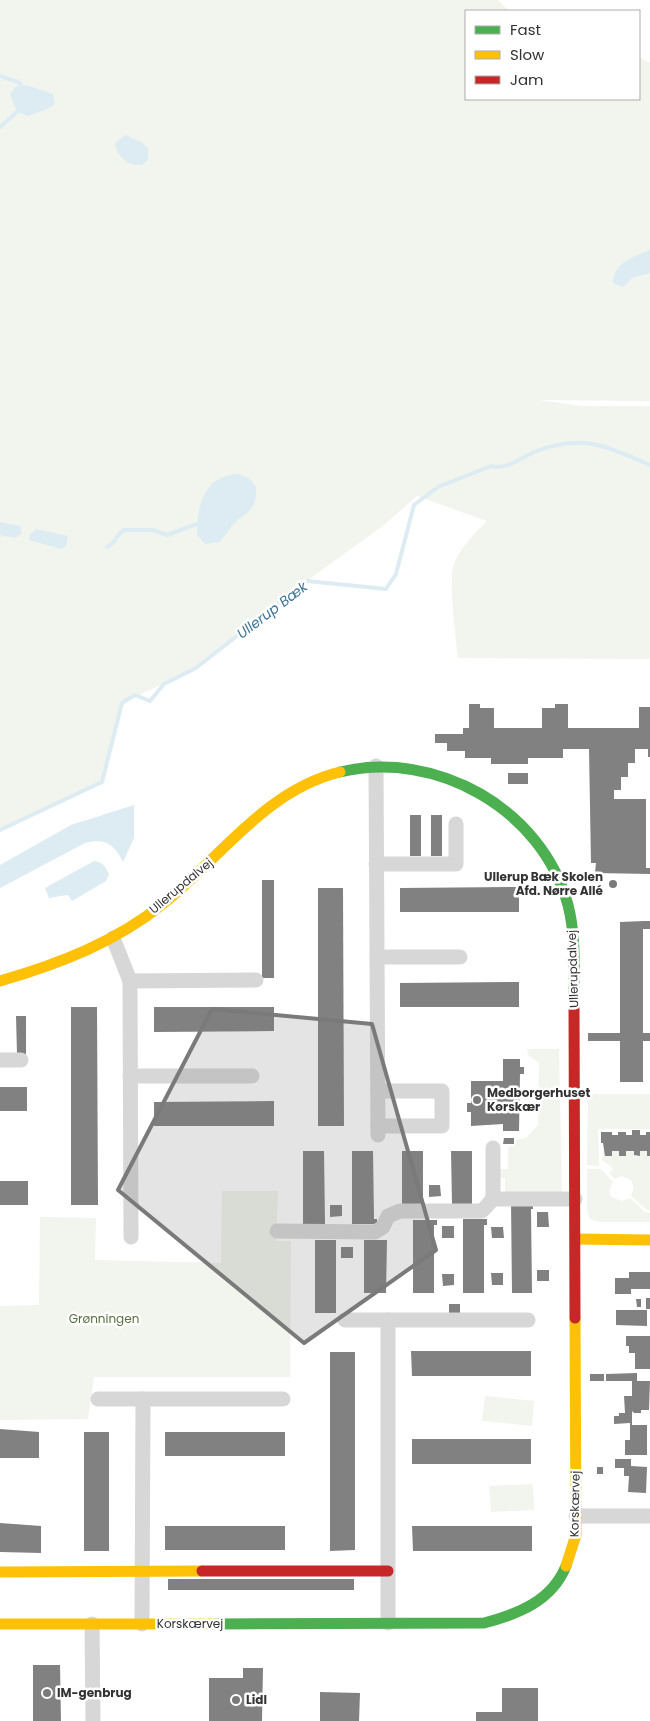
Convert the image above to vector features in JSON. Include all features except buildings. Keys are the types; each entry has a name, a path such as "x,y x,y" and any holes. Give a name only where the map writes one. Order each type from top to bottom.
{"street":[{"path":"376,766 378,1131 442,1126 442,1091 378,1091"},
{"name":"Ullerupdalvej","path":"0,981 35,972 113,938 164,903 278,800 311,781 339,771 376,766 422,770 463,783 496,802 530,832 554,866 568,903 574,943 576,1240"},
{"path":"376,864 456,864 456,824"},
{"path":"113,938 130,980 131,1236"},
{"path":"377,957 460,957"},
{"path":"130,980 256,980"},
{"path":"0,1060 21,1060"},
{"path":"130,1076 252,1076"},
{"path":"277,1231 375,1232 383,1228 388,1216 400,1211 482,1211 493,1199 493,1148"},
{"path":"493,1199 576,1199"},
{"path":"576,1240 650,1240"},
{"name":"Korskærvej","path":"0,1624 484,1623 507,1618 528,1609 554,1587 565,1572 572,1554 576,1535 576,1240"},
{"path":"345,1320 528,1320"},
{"path":"388,1320 388,1623"},
{"path":"98,1399 283,1399"},
{"name":"Korskærvej","path":"142,1624 143,1399"},
{"path":"576,1516 650,1516"},
{"path":"0,1572 388,1571"},
{"path":"92,1624 93,1721"}],"highlighted area":[{"path":"212,1009 372,1024 436,1250 304,1343 118,1190"}],"green space":[{"path":"0,0 498,0 508,10 465,10 465,100 640,100 640,58 650,63 650,401 539,400 581,406 650,406 650,659 458,658 453,610 452,571 464,546 487,521 417,496 384,525 268,609 196,668 122,703 102,782 0,830"},
{"path":"527,1049 559,1049 562,1195 505,1195 505,1178 498,1178 499,1169 508,1169 508,1147 515,1146 516,1140 526,1138 538,1125 539,1063 528,1055"},
{"path":"588,1094 650,1094 650,1129 598,1129 599,1166 587,1165"},
{"path":"603,1151 619,1151 619,1156 626,1156 626,1151 634,1151 634,1155 640,1156 640,1151 647,1151 650,1156 650,1210 647,1210 631,1196 634,1188 631,1180 622,1176 614,1179 609,1172 613,1170 611,1166 602,1160"},
{"path":"587,1169 601,1169 613,1182 609,1190 611,1197 622,1201 630,1198 645,1212 650,1213 650,1222 601,1222 590,1219 587,1211"},
{"name":"Grønningen","path":"222,1191 278,1191 276,1241 291,1241 290,1377 94,1377 88,1419 0,1420 0,1306 39,1305 40,1217 96,1218 95,1260 221,1263"},
{"path":"485,1396 534,1401 532,1426 482,1421"},
{"path":"533,1484 534,1510 491,1512 489,1486"}],"shaded area":[{"path":"26,85 53,94 55,103 29,116 17,112 10,94 15,87"},
{"path":"126,135 141,142 148,148 148,160 142,165 132,164 124,160 118,152 115,143"},
{"path":"650,250 650,273 632,278 623,287 613,283 614,276 621,265 631,258"},
{"path":"239,474 250,479 256,487 256,496 252,507 232,526 220,542 205,544 197,535 197,524 201,503 205,494 210,486 218,480"},
{"path":"0,522 20,526 22,533 15,538 0,535"},
{"path":"37,529 68,536 66,546 61,549 29,540 30,534"},
{"path":"134,805 134,838 123,862 116,851 108,844 98,841 85,843 0,888 0,865 71,825"},
{"path":"94,861 102,863 109,874 106,881 72,901 68,895 49,898 45,888"}],"waterway":[{"path":"0,76 18,82 21,85"},
{"path":"0,127 17,112"},
{"name":"Ullerup Bæk","path":"0,830 102,782 122,703 135,695 150,701 164,684 196,668 307,581 386,589 396,574 414,505 438,487 491,466 508,465 534,452 567,443 594,444 620,452 650,465"},
{"path":"107,547 124,530 153,530 167,535 197,524"}],"traffic: fast":[{"path":"340,772 376,767 412,770 447,779 480,794 510,815 535,840 555,871 568,905 573,940 574,1000"},
{"path":"215,1624 484,1623 521,1610 543,1597 560,1578 566,1566"}],"traffic: slow":[{"path":"0,981 44,967 86,950 146,917 185,885 267,809 289,794 314,781 340,772"},
{"path":"576,1239 650,1240"},
{"path":"566,1566 576,1535 575,1318"},
{"path":"0,1572 202,1571"},
{"path":"0,1624 215,1624"}],"traffic: jam":[{"path":"574,1000 575,1318"},
{"path":"202,1571 388,1571"}],"place":[{"name":"Ullerup Bæk Skolen Afd. Nørre Allé","path":"613,884"},
{"name":"Medborgerhuset Korskær","path":"477,1100"},
{"name":"IM-genbrug","path":"47,1693"},
{"name":"Lidl","path":"236,1700"}]}
